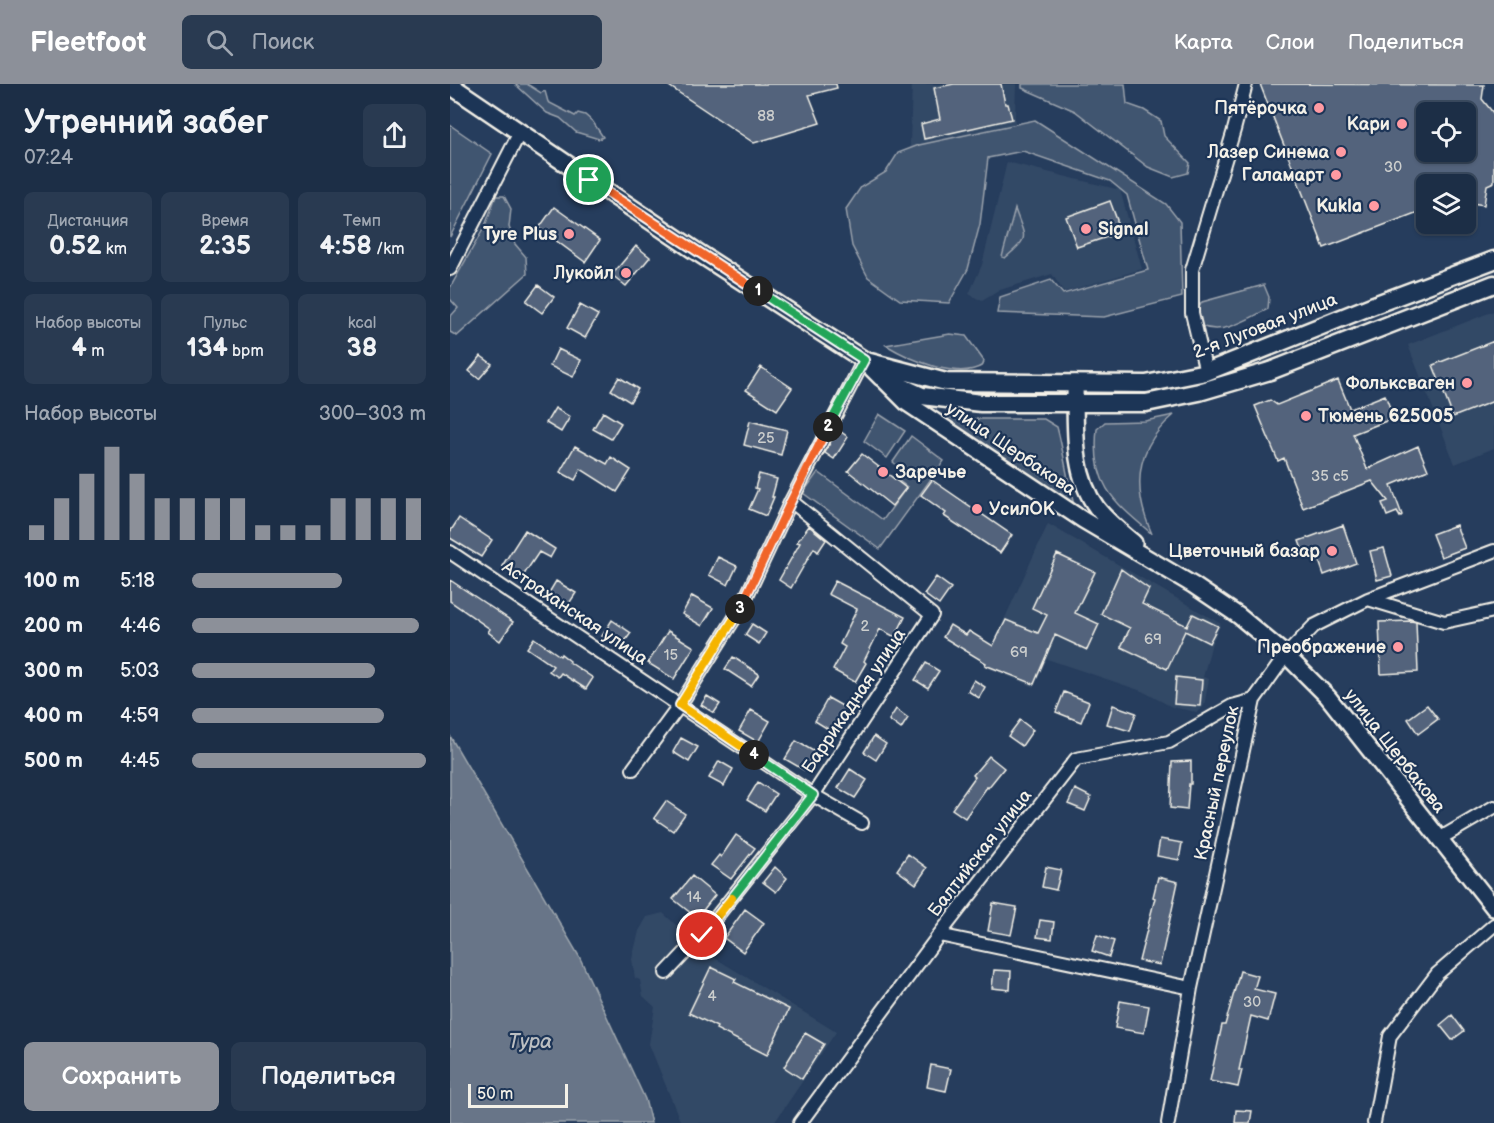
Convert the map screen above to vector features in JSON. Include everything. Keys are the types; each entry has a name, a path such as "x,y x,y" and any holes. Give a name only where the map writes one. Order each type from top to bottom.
{"main road":[{"name":"улица Щербакова","path":"450,85 694,250 864,360 881,377"},
{"name":"2-я Луговая улица","path":"864,360 946,382 1146,384 1206,372 1494,260"},
{"path":"881,377 922,396 981,403 1146,403 1199,392 1270,371 1494,284"}],"street":[{"path":"1206,372 1192,313 1192,270 1246,84"},
{"path":"450,268 520,132"},
{"path":"633,770 680,705 741,608 791,501 864,360"},
{"name":"улица Щербакова","path":"881,377 907,403 1083,520 1154,561 1239,616 1286,655 1328,697 1494,908"},
{"path":"1075,383 1077,444 1086,490 1098,509 1154,561"},
{"name":"Баррикадная улица","path":"666,973 702,935 813,795 932,615 791,501"},
{"name":"Красный переулок","path":"1168,1123 1191,988 1254,700 1286,655 1314,626 1368,599 1494,551"},
{"name":"Астраханская улица","path":"450,552 813,795 862,823"},
{"path":"1368,599 1444,622 1494,611"},
{"name":"Балтийская улица","path":"800,1123 939,935 1076,759 1169,742 1232,706 1254,700"},
{"path":"1439,839 1494,807"},
{"path":"1374,1123 1390,1036 1437,974 1494,925"},
{"path":"939,935 1191,988"}],"shaded area":[{"path":"515,84 527,84 541,93 545,91 548,102 575,116 578,113 585,115 603,137 599,139 576,132 560,118 547,113"},
{"path":"912,84 1016,84 1014,146 909,173"},
{"path":"1022,84 1125,84 1127,104 1144,110 1161,121 1164,136 1190,163 1188,173 1173,177 1148,167 1075,111 1022,88"},
{"path":"1035,120 1166,204 1180,222 1182,297 1104,317 997,313 1000,297 1051,280 1063,294 1148,270 1127,195 1110,181 1023,151 988,158 980,224 968,269 949,303 900,300 868,277 852,246 846,209 861,187 886,172 898,153 919,145"},
{"path":"450,125 492,154 450,237"},
{"path":"1007,162 1120,190 1142,269 1064,292 1052,274 1000,290 982,301 969,294 982,265"},
{"path":"496,196 504,196 511,209 509,227 515,244 526,257 527,274 457,336 450,332 450,317 458,308 450,299 450,288 485,226"},
{"path":"1015,209 1024,236 1019,245 1005,258 1002,257"},
{"path":"1264,285 1269,297 1268,309 1226,328 1209,329 1201,326 1196,313 1202,302"},
{"path":"1494,311 1494,448 1455,464 1408,345"},
{"path":"950,334 966,336 984,361 983,365 961,371 947,369 920,362 886,345"},
{"path":"879,414 905,431 887,458 864,441"},
{"path":"1174,415 1151,441 1140,470 1141,501 1152,534 1116,501 1101,478 1096,448 1097,429 1105,422 1145,421"},
{"path":"940,416 962,419 1044,419 1057,427 1074,505"},
{"path":"911,436 944,461 880,549 803,493 818,472 883,520 907,487 895,478 901,469 893,462"},
{"path":"1048,524 1221,624 1212,643 1203,677 1209,679 1204,706 1197,712 1172,707 1142,691 1047,659 1034,687 983,666"},
{"path":"663,913 705,952 836,1032 774,1123 681,1123 649,1044 655,1007 643,996 640,980 635,978 632,959 639,931 647,917"}],"water":[{"name":"Тура","path":"450,736 579,956 645,1099 651,1123 450,1123"}],"building":[{"path":"666,84 836,84 837,88 809,95 820,123 754,143"},
{"path":"954,84 1001,84 1005,104 1008,104 1012,119 924,139 921,124 940,119 934,88"},
{"path":"1260,84 1484,85 1482,99 1494,114 1494,182 1487,185 1484,205 1476,204 1476,174 1416,174 1416,213 1324,248"},
{"path":"1110,201 1117,220 1117,230 1110,236 1077,247 1066,217"},
{"name":"Tyre Plus","path":"554,207 600,240 585,262 539,228"},
{"path":"636,246 650,257 626,286 612,275"},
{"path":"538,285 554,297 542,313 526,301"},
{"path":"580,305 598,315 585,338 567,328"},
{"name":"Фольксваген","path":"1494,341 1494,401 1453,417 1433,365"},
{"path":"558,349 581,360 573,377 550,366"},
{"path":"481,356 492,364 479,379 469,371"},
{"path":"761,367 792,388 777,410 746,390"},
{"path":"619,377 638,389 630,402 611,390"},
{"path":"1338,380 1350,409 1385,395 1394,418 1353,434 1367,469 1418,446 1428,470 1391,485 1402,515 1400,517 1397,512 1387,516 1382,503 1388,501 1372,481 1303,508 1284,458 1278,461 1255,406 1270,400 1277,405"},
{"path":"555,408 570,417 561,432 546,423"},
{"path":"603,412 621,423 611,439 593,429"},
{"path":"750,421 787,430 781,455 744,445"},
{"path":"837,429 848,437 834,459 825,453"},
{"path":"575,446 607,464 611,457 631,470 617,492 581,469 575,480 560,472"},
{"path":"862,454 906,488 892,506 848,471"},
{"path":"759,474 777,479 772,497 774,497 766,516 749,509 758,489 755,488"},
{"path":"932,480 1012,535 1000,553 944,516 946,513 921,495"},
{"path":"459,518 492,540 481,557 450,538 450,532"},
{"path":"1343,525 1356,563 1324,575 1317,555 1306,559 1299,541"},
{"path":"1456,525 1465,548 1441,557 1432,534"},
{"path":"809,526 826,540 818,552 814,548 791,588 779,580 800,543 797,542"},
{"path":"525,530 555,549 550,558 539,552 521,579 502,566"},
{"path":"1384,548 1392,576 1377,580 1370,551"},
{"path":"1057,554 1095,572 1075,613 1099,624 1087,650 1055,635 1034,684 985,665 986,663 943,637 950,625 966,635 969,631 993,646 1006,620 1038,633 1047,615 1032,608"},
{"path":"718,557 737,566 728,585 709,575"},
{"path":"1121,569 1149,589 1142,604 1187,626 1193,614 1218,626 1209,643 1185,631 1167,669 1121,647 1130,628 1101,614"},
{"path":"936,577 951,588 939,605 924,594"},
{"path":"450,580 513,622 500,641 488,632 490,629 450,601"},
{"path":"556,581 576,593 566,608 547,596"},
{"path":"835,581 905,617 895,637 880,629 864,661 866,663 855,682 833,670 845,647 840,644 857,609 828,594"},
{"path":"692,596 713,608 702,626 682,614"},
{"path":"612,620 631,633 620,648 602,636"},
{"name":"Преображение","path":"1379,622 1416,622 1418,672 1381,674"},
{"path":"752,624 766,633 759,644 745,635"},
{"path":"668,631 694,647 674,679 648,663"},
{"path":"534,638 560,656 561,654 593,678 586,689 561,673 558,677 549,671 553,666 527,648"},
{"path":"733,657 759,674 751,686 725,669"},
{"path":"926,663 939,671 928,688 915,680"},
{"path":"1176,677 1202,680 1200,706 1174,704"},
{"path":"974,680 985,687 979,698 968,691"},
{"path":"1064,692 1089,702 1081,722 1056,712"},
{"path":"707,696 720,704 714,713 701,705"},
{"path":"828,698 846,708 839,720 843,722 836,734 815,721"},
{"path":"1113,705 1136,713 1130,731 1107,724"},
{"path":"1427,705 1438,719 1418,734 1408,719"},
{"path":"896,709 908,718 901,729 889,720"},
{"path":"751,710 770,721 758,742 739,731"},
{"path":"1020,720 1033,730 1022,746 1008,736"},
{"path":"874,736 886,744 876,760 864,752"},
{"path":"681,738 698,747 689,762 673,752"},
{"path":"796,741 815,752 804,770 785,759"},
{"path":"989,756 1004,768 965,818 952,809 975,777 973,775"},
{"path":"719,761 733,769 724,786 709,778"},
{"path":"1191,761 1191,784 1189,784 1187,810 1170,808 1172,762"},
{"path":"850,769 867,780 855,798 838,788"},
{"path":"758,782 776,794 765,811 747,800"},
{"path":"1075,789 1091,797 1085,811 1068,804"},
{"path":"666,801 685,814 673,831 654,818"},
{"path":"736,835 755,848 731,879 711,865 719,855 721,857"},
{"path":"1160,839 1182,843 1179,860 1157,856"},
{"path":"908,854 927,868 916,884 897,870"},
{"path":"775,867 787,878 776,892 763,882"},
{"path":"1046,867 1061,870 1056,890 1042,887"},
{"path":"692,876 715,895 697,918 673,899"},
{"path":"1158,877 1178,882 1160,965 1139,961"},
{"path":"993,903 1017,907 1011,935 988,931"},
{"path":"745,909 764,923 743,952 724,938"},
{"path":"1040,920 1054,922 1052,939 1037,937"},
{"path":"1097,935 1114,941 1109,957 1092,951"},
{"path":"711,967 736,979 734,982 789,1009 767,1055 689,1013"},
{"path":"994,970 1011,971 1010,990 992,988"},
{"path":"1240,971 1258,976 1254,989 1275,994 1268,1021 1251,1016 1239,1070 1242,1070 1238,1087 1210,1081 1222,1025 1225,1025"},
{"path":"1120,1001 1149,1006 1144,1033 1115,1028"},
{"path":"1452,1015 1464,1031 1452,1040 1440,1025"},
{"path":"805,1033 824,1044 802,1079 784,1067"},
{"path":"931,1065 951,1069 946,1091 927,1087"},
{"path":"1236,1110 1252,1111 1250,1123 1235,1123"}],"place":[{"name":"Пятёрочка","path":"1319,108"},
{"name":"Кари","path":"1402,124"},
{"name":"Лазер Синема","path":"1341,152"},
{"name":"Галамарт","path":"1336,175"},
{"name":"Kukla","path":"1374,206"},
{"name":"Signal","path":"1086,229"},
{"name":"Tyre Plus","path":"569,234"},
{"name":"Лукойл","path":"626,273"},
{"name":"Фольксваген","path":"1467,383"},
{"name":"Тюмень 625005","path":"1306,416"},
{"name":"Заречье","path":"883,472"},
{"name":"УсилОК","path":"977,509"},
{"name":"Цветочный базар","path":"1332,551"},
{"name":"Преображение","path":"1398,647"}],"route":[{"path":"589,180 864,360 791,501 741,608 680,705 813,795 702,935"}]}
